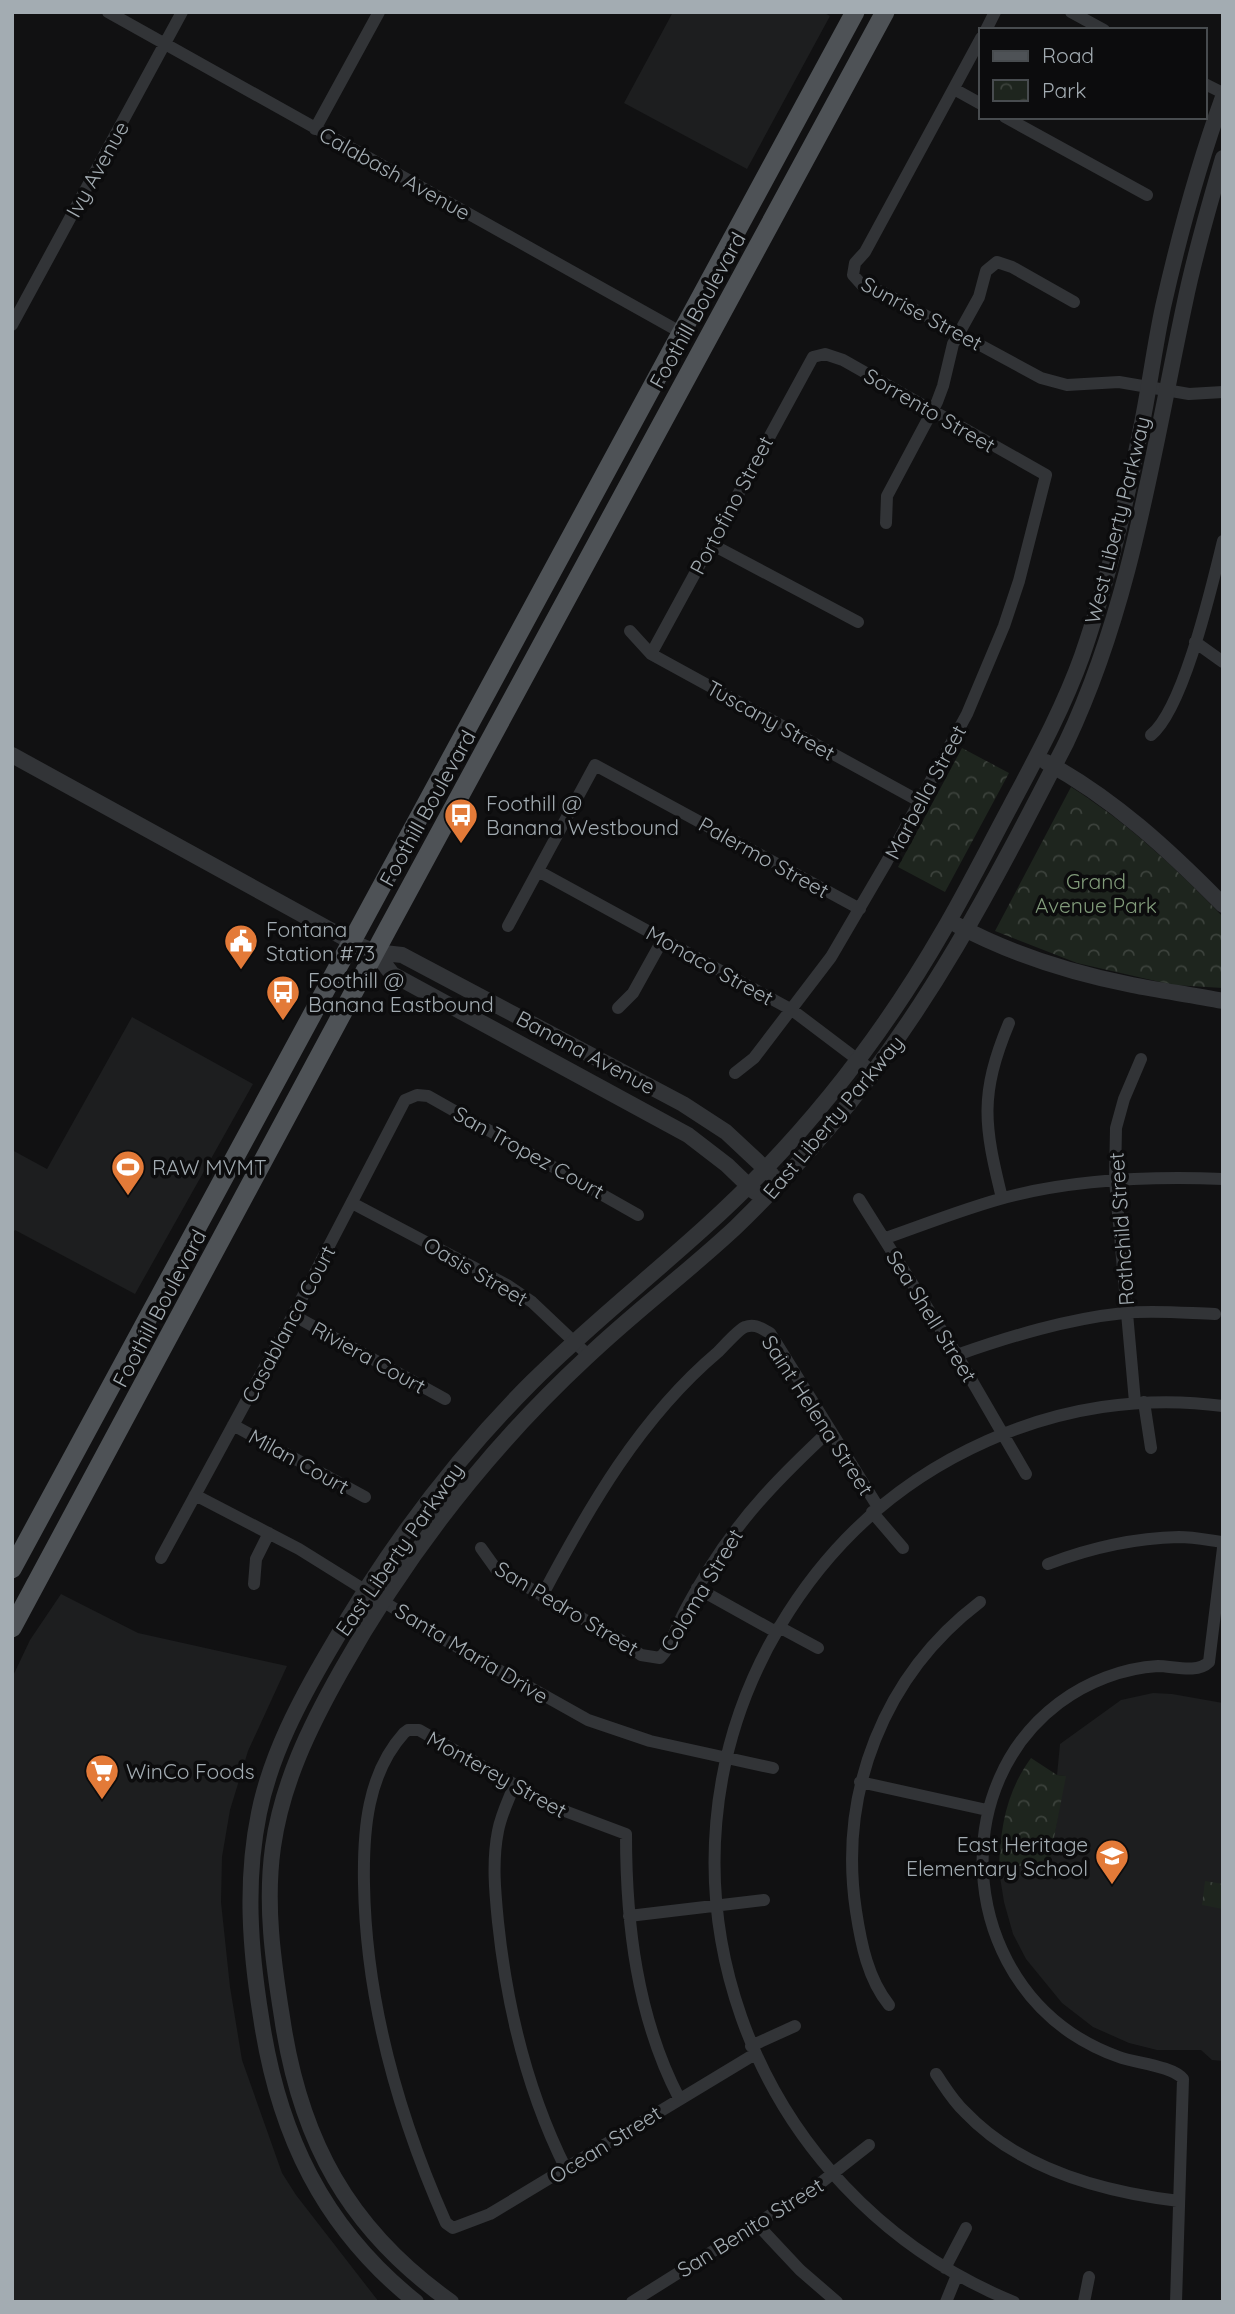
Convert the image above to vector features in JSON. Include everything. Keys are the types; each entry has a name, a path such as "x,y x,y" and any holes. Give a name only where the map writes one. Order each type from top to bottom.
{"main road":[{"name":"Foothill Boulevard","path":"12,1569 17,1549 352,942 855,12"},
{"name":"Foothill Boulevard","path":"12,1628 885,12"}],"street":[{"name":"Calabash Avenue","path":"108,12 682,333"},
{"name":"Ivy Avenue","path":"12,325 183,12"},
{"path":"315,130 379,12"},
{"path":"987,28 995,12"},
{"path":"1071,12 1100,28"},
{"name":"Sunrise Street","path":"979,42 865,252 855,262 853,275 862,285 884,293 1041,378 1067,385 1119,382 1196,394 1223,392"},
{"path":"1207,86 1223,95"},
{"path":"954,89 979,103"},
{"name":"West Liberty Parkway","path":"949,921 1037,757 1081,658 1127,494 1182,224 1223,95"},
{"path":"1009,119 1147,195"},
{"name":"West Liberty Parkway","path":"967,930 1054,766 1090,688 1120,599 1147,492 1191,275 1223,158"},
{"path":"886,523 887,496 932,412 943,386 953,344 979,297 986,271 997,262 1012,267 1074,302"},
{"name":"Sorrento Street","path":"813,357 825,354 843,360 1046,475"},
{"name":"Portofino Street","path":"651,654 813,357"},
{"name":"Marbella Street","path":"736,1073 754,1058 831,957 967,714 1000,637 1019,581 1046,475"},
{"path":"1151,735 1159,729 1167,716 1184,676 1223,541"},
{"path":"711,544 858,622"},
{"name":"Tuscany Street","path":"630,631 651,654 919,801"},
{"path":"1195,642 1223,663"},
{"name":"Banana Avenue","path":"12,755 352,942 375,952 402,955 683,1104 726,1132 780,1183"},
{"path":"1037,757 1108,801 1156,838 1223,905"},
{"name":"Palermo Street","path":"538,871 595,765 860,909"},
{"path":"508,926 538,871"},
{"name":"Monaco Street","path":"538,871 792,1010 874,1072"},
{"path":"949,921 1034,958 1101,978 1219,998"},
{"name":"East Liberty Parkway","path":"416,2302 385,2276 353,2242 320,2196 303,2164 280,2106 267,2053 251,1932 251,1870 256,1828 280,1744 302,1698 365,1590 462,1459 531,1382 662,1267 766,1168 834,1092 858,1060 893,1012 949,921"},
{"name":"East Liberty Parkway","path":"447,2301 401,2262 361,2219 331,2174 296,2092 288,2057 271,1939 270,1883 273,1849 283,1799 304,1742 323,1702 383,1600 420,1545 476,1473 516,1428 588,1356 717,1244 780,1183 874,1072 919,1009 967,930"},
{"path":"618,1008 633,993 663,939"},
{"name":"Banana Avenue","path":"375,952 392,974 688,1135 727,1165 763,1200"},
{"path":"1002,1198 988,1142 986,1112 989,1081 1009,1023"},
{"name":"Rothchild Street","path":"1141,1059 1124,1099 1116,1128 1115,1180 1127,1312 1140,1402 1151,1448"},
{"name":"Casablanca Court","path":"161,1558 293,1315 405,1100 417,1095"},
{"name":"San Tropez Court","path":"417,1095 428,1096 638,1215"},
{"path":"884,1238 1002,1198 1115,1180 1223,1179"},
{"name":"Sea Shell Street","path":"859,1199 957,1355 1026,1474"},
{"name":"Oasis Street","path":"352,1203 507,1285 532,1302 588,1356"},
{"path":"957,1355 1014,1335 1127,1312 1215,1314"},
{"name":"Riviera Court","path":"293,1315 445,1399"},
{"name":"Saint Helena Street","path":"542,1596 596,1498 659,1411 691,1375 744,1327 756,1325 770,1333 875,1509 903,1548"},
{"path":"1014,2302 951,2272 892,2232 862,2206 833,2174 789,2117 753,2050 730,1980 717,1906 716,1841 726,1758 742,1706 778,1629 810,1580 875,1509 938,1466 1003,1434 1046,1419 1140,1402 1223,1406"},
{"name":"Milan Court","path":"233,1425 365,1497"},
{"name":"Coloma Street","path":"660,1658 669,1649 677,1626 697,1588 740,1523 773,1484 829,1431"},
{"name":"Santa Maria Drive","path":"195,1495 269,1533 456,1646 588,1720 628,1735 773,1768"},
{"path":"254,1584 257,1559 269,1533"},
{"path":"1048,1564 1082,1551 1128,1542 1180,1537 1223,1542"},
{"name":"San Pedro Street","path":"481,1548 496,1569 622,1641 641,1655 660,1658"},
{"path":"1176,2302 1183,2079 1174,2071 1120,2058 1080,2039 1047,2014 1024,1988 1000,1946 985,1897 982,1864 987,1810 1006,1765 1025,1736 1052,1709 1077,1691 1117,1674 1156,1667 1204,1667 1209,1662 1223,1548"},
{"path":"697,1588 818,1648"},
{"path":"889,2005 879,1993 869,1967 854,1898 851,1847 860,1782 880,1724 904,1680 934,1642 979,1602"},
{"name":"Monterey Street","path":"453,2228 446,2223 402,2113 378,2019 367,1943 364,1879 367,1812 373,1788 396,1742 408,1730 419,1730 514,1786 571,1815 625,1833 629,1916"},
{"path":"860,1782 987,1810"},
{"path":"514,1786 501,1818 495,1857 504,1973 509,2006 527,2073 566,2169"},
{"path":"679,2098 661,2059 647,2015 635,1961 629,1916 764,1900"},
{"name":"Ocean Street","path":"453,2228 490,2214 566,2169 794,2026"},
{"path":"936,2074 965,2113 1025,2156 1105,2188 1179,2201"},
{"name":"San Benito Street","path":"632,2302 833,2174 869,2145"},
{"path":"756,2223 800,2270 837,2302"},
{"path":"946,2302 951,2272 966,2228"},
{"path":"1084,2302 1088,2277"}],"shaded area":[{"path":"673,12 823,12 830,16 747,169 624,103"},
{"path":"132,1017 253,1084 135,1294 15,1230 12,1234 12,1150 47,1169"},
{"path":"61,1594 138,1633 287,1666 248,1751 230,1810 222,1857 221,1902 230,1987 242,2060 282,2173 379,2302 12,2302 12,1678 30,1640"},
{"name":"East Heritage Elementary School","path":"1153,1693 1223,1703 1223,2061 1212,2060 1201,2050 1157,2050 1129,2043 1093,2027 1062,2003 1026,1959 1013,1934 1004,1902 999,1871 1050,1859 1065,1776 1057,1775 1060,1744 1121,1700"}],"green space":[{"path":"962,748 1009,773 945,892 898,867"},
{"name":"Grand Avenue Park","path":"1071,787 1151,847 1223,917 1223,988 1173,985 1077,963 995,931"},
{"path":"1031,1758 1057,1775 1066,1776 1050,1859 999,1871 1006,1812 1022,1771"},
{"path":"1205,1881 1223,1884 1223,1909 1202,1905"}],"place":[{"name":"Foothill @ Banana Westbound","path":"461,845"},
{"name":"Fontana Station #73","path":"241,971"},
{"name":"Foothill @ Banana Eastbound","path":"283,1022"},
{"name":"RAW MVMT","path":"128,1197"},
{"name":"WinCo Foods","path":"102,1801"},
{"name":"East Heritage Elementary School","path":"1112,1886"}]}
